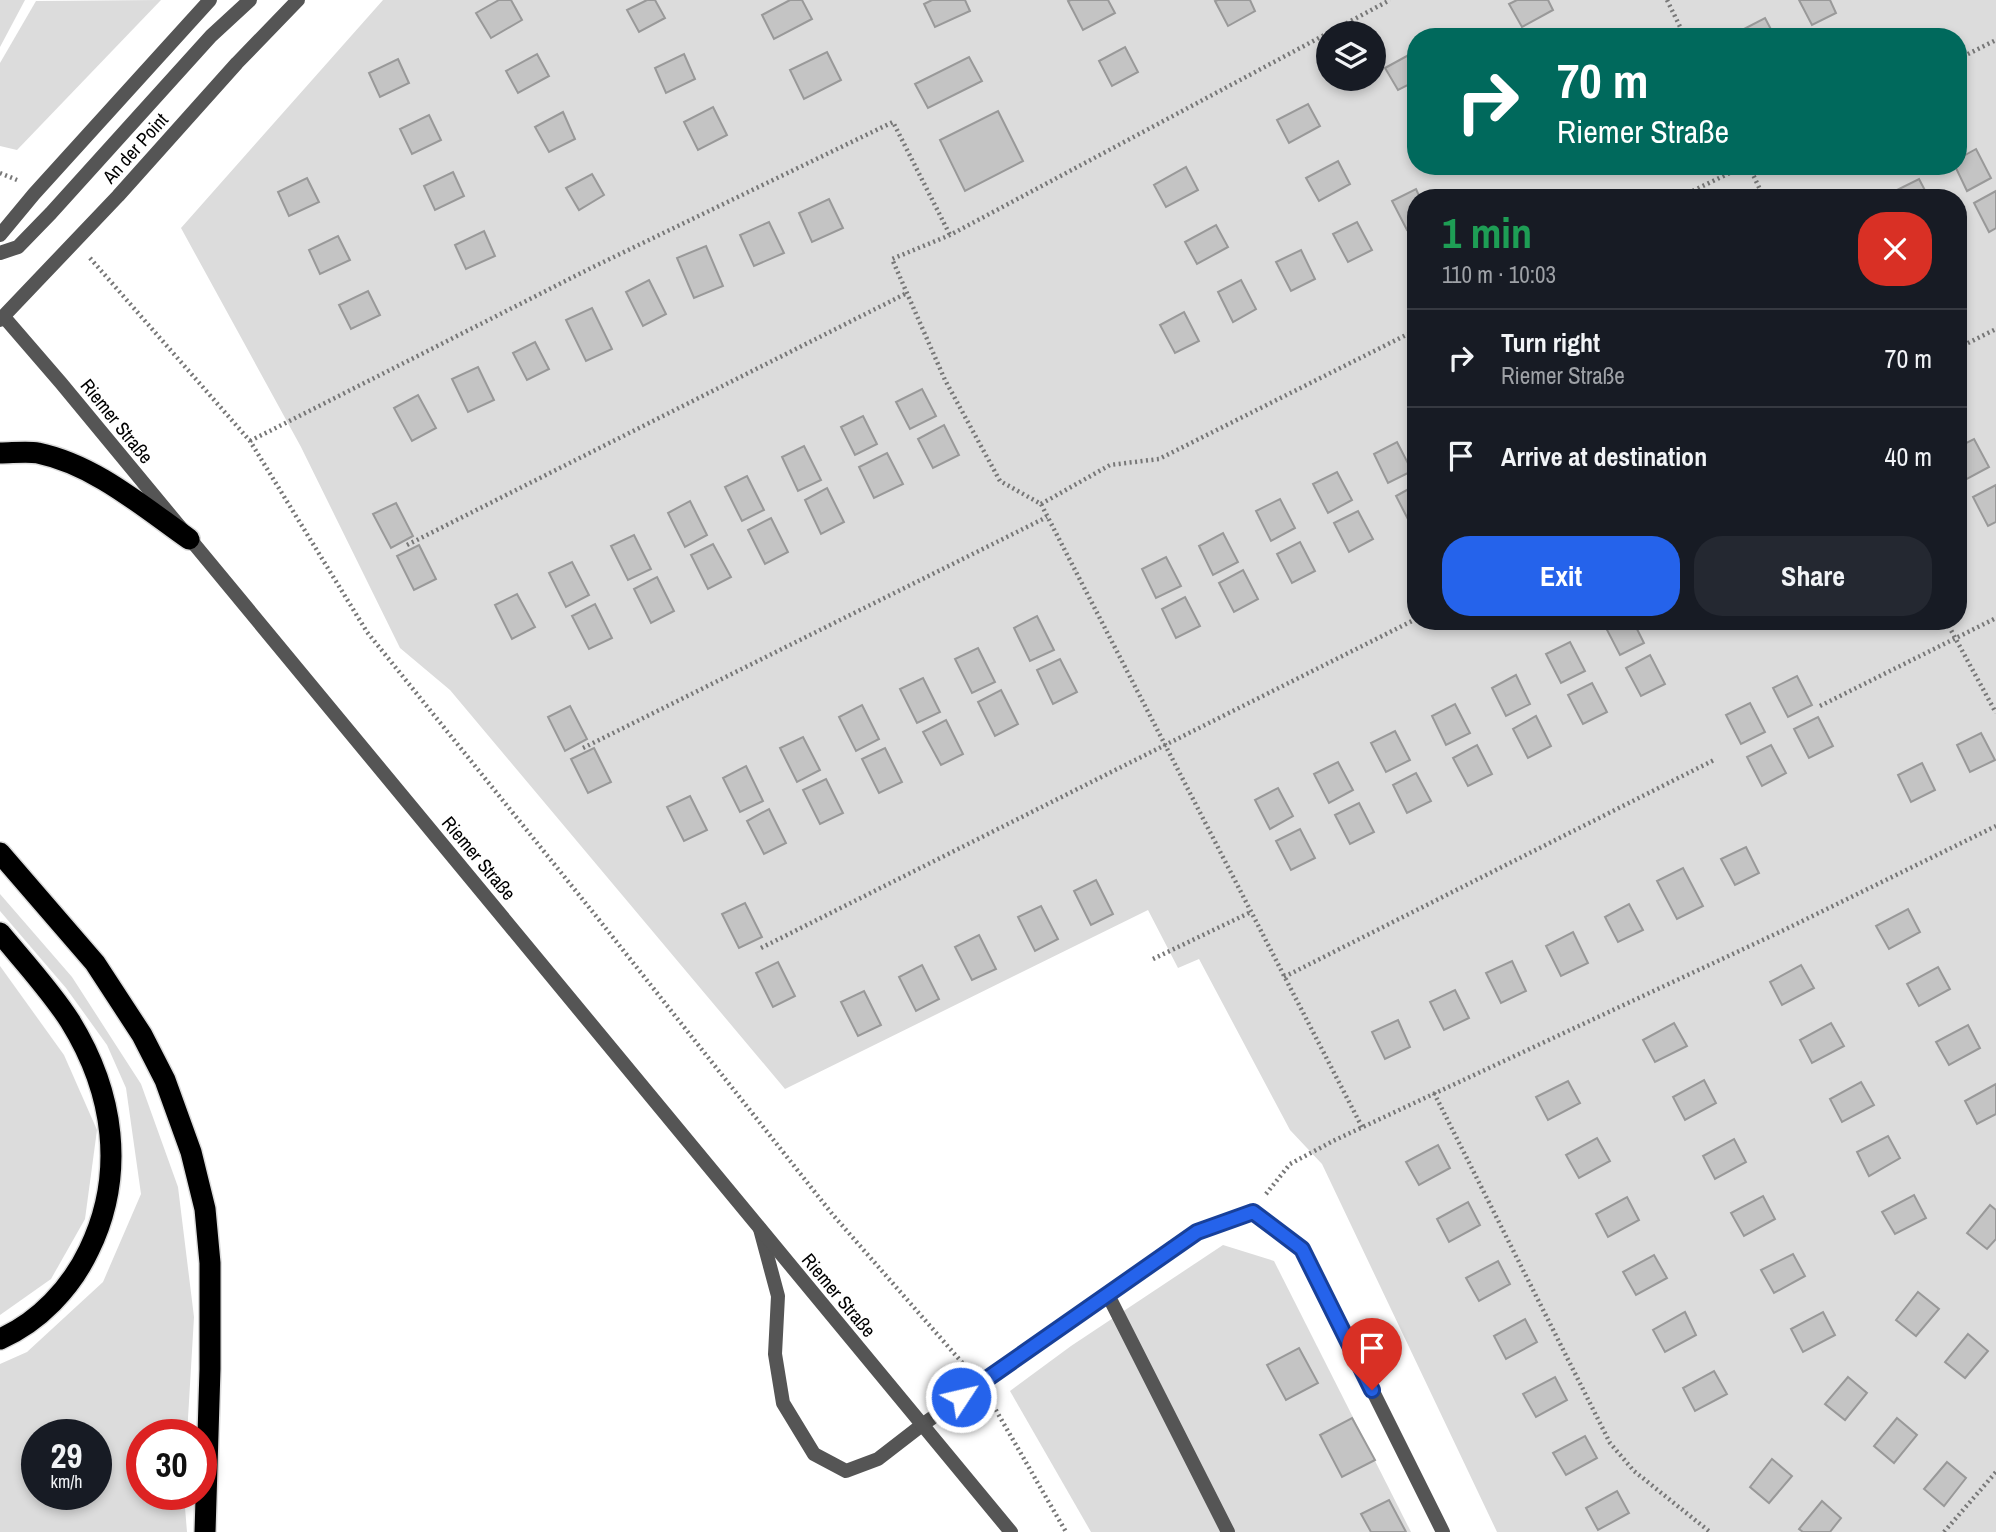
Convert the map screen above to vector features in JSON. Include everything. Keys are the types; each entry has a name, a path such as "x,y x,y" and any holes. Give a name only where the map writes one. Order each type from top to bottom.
{"highway":[{"path":"0,453 35,452 83,468 116,486 189,539"},
{"path":"0,853 95,962 142,1035 165,1080 191,1152 205,1209 210,1263 205,1532"},
{"path":"0,933 70,1021 85,1051 107,1112 113,1168 103,1219 84,1262 51,1304 33,1319 0,1339"}],"street":[{"path":"0,235 210,0"},
{"name":"An der Point","path":"0,253 18,247 211,36 250,0"},
{"name":"An der Point","path":"1,318 118,196 237,63 298,0"},
{"name":"Riemer Straße","path":"1,318 61,383 1011,1532"},
{"path":"760,1229 778,1296 775,1354 783,1402 814,1454 846,1471 878,1459 922,1425 1197,1232 1253,1212 1302,1249 1443,1532"},
{"path":"1108,1294 1228,1532"}],"path":[{"path":"1362,1127 1041,504 1000,481 945,380 892,258 950,235 1390,0"},
{"path":"1667,0 1681,28"},
{"path":"1967,54 1996,40"},
{"path":"250,441 591,268 893,122 950,235"},
{"path":"1697,189 1728,175"},
{"path":"88,255 250,441 367,632 832,1215 981,1384 1066,1532"},
{"path":"407,545 907,293"},
{"path":"1967,344 1996,329"},
{"path":"1041,504 1110,464 1159,459 1407,335"},
{"path":"583,748 1047,517"},
{"path":"1820,706 1996,618"},
{"path":"761,948 1407,624"},
{"path":"1950,630 1996,713"},
{"path":"1284,976 1714,760"},
{"path":"1253,1212 1290,1164 1362,1127 1784,930 1996,825"},
{"path":"1153,959 1251,912"},
{"path":"1434,1093 1610,1443 1634,1471 1710,1532"},
{"path":"1944,1532 1996,1472"}],"shaded area":[{"path":"0,0 25,0 0,47"},
{"path":"161,0 17,150 0,146 0,63 36,1"},
{"path":"383,0 1996,0 1996,1532 1497,1532 1322,1164 1290,1130 1199,959 1178,968 1148,910 785,1089 450,690 400,648 301,447 181,228"},
{"path":"0,894 72,977 141,1084 178,1187 194,1317 188,1419 126,1419 126,1510 185,1510 187,1532 0,1532 0,1364 27,1352 103,1282 141,1194 126,1088 107,1045 66,988 0,911"},
{"path":"0,966 64,1055 97,1130 85,1219 51,1279 0,1315"},
{"path":"1223,1245 1274,1261 1411,1532 1091,1532 1010,1391 1071,1346"}],"building":[{"path":"499,0 511,0 522,20 491,38 476,13"},
{"path":"647,0 655,0 665,18 639,32 627,10"},
{"path":"790,0 802,0 812,19 774,39 762,15"},
{"path":"932,0 965,0 970,11 935,27 924,4"},
{"path":"1108,0 1115,13 1083,30 1068,1"},
{"path":"1250,0 1255,11 1228,26 1215,1"},
{"path":"1517,0 1548,0 1553,10 1522,27 1509,4"},
{"path":"1799,0 1830,0 1836,13 1812,25"},
{"path":"1765,18 1770,28 1746,28"},
{"path":"1125,47 1138,72 1112,86 1099,61"},
{"path":"827,52 841,80 804,99 790,70"},
{"path":"537,54 549,76 518,93 506,71"},
{"path":"684,54 695,79 666,93 655,68"},
{"path":"1407,56 1407,86 1398,90 1386,67"},
{"path":"969,57 982,81 928,108 915,84"},
{"path":"398,59 409,83 380,97 369,73"},
{"path":"1308,104 1320,126 1289,143 1277,120"},
{"path":"713,107 727,135 698,150 684,122"},
{"path":"998,111 1023,161 965,191 940,140"},
{"path":"563,112 575,139 549,152 535,127"},
{"path":"429,115 441,140 412,154 400,129"},
{"path":"1976,149 1991,178 1967,191 1959,175 1967,175 1967,154"},
{"path":"1338,161 1350,184 1319,201 1306,178"},
{"path":"1186,167 1198,190 1166,207 1154,185"},
{"path":"453,172 464,196 435,210 424,186"},
{"path":"592,174 604,195 579,210 566,188"},
{"path":"307,178 319,202 289,216 278,192"},
{"path":"1919,179 1924,189 1899,189"},
{"path":"1996,191 1996,228 1989,232 1974,203"},
{"path":"1407,194 1407,230 1392,201"},
{"path":"829,199 843,228 812,242 799,213"},
{"path":"769,222 784,253 754,266 740,235"},
{"path":"1357,222 1372,250 1348,262 1333,234"},
{"path":"1216,225 1228,247 1197,264 1185,242"},
{"path":"484,231 495,256 466,269 455,245"},
{"path":"338,236 350,260 320,274 309,250"},
{"path":"706,246 723,286 694,298 677,258"},
{"path":"1301,250 1315,279 1291,291 1276,262"},
{"path":"649,280 666,314 643,326 626,292"},
{"path":"1241,280 1256,309 1233,322 1218,292"},
{"path":"368,291 380,315 351,329 339,305"},
{"path":"592,308 612,349 586,361 566,320"},
{"path":"1184,312 1199,341 1175,353 1160,325"},
{"path":"535,342 549,369 527,380 513,353"},
{"path":"478,367 494,400 468,412 452,379"},
{"path":"922,389 936,416 910,429 896,402"},
{"path":"418,395 436,428 412,441 394,408"},
{"path":"863,416 877,444 855,455 841,427"},
{"path":"944,425 959,455 933,468 918,439"},
{"path":"1974,439 1989,467 1967,479 1967,442"},
{"path":"1397,442 1407,461 1407,474 1388,483 1374,454"},
{"path":"804,446 821,480 798,491 782,457"},
{"path":"887,453 903,484 874,498 859,467"},
{"path":"1337,472 1352,500 1328,513 1313,484"},
{"path":"747,476 764,510 742,521 725,487"},
{"path":"1996,485 1996,522 1988,526 1973,497"},
{"path":"827,488 844,522 821,534 805,500"},
{"path":"1407,490 1407,517 1396,496"},
{"path":"1280,499 1295,528 1271,541 1256,511"},
{"path":"690,501 707,535 685,547 668,513"},
{"path":"396,503 413,536 391,548 373,514"},
{"path":"1358,511 1373,539 1349,552 1334,523"},
{"path":"771,518 788,552 765,564 748,530"},
{"path":"1223,533 1238,562 1213,575 1199,546"},
{"path":"634,535 651,569 628,580 611,546"},
{"path":"1300,542 1315,571 1292,583 1277,554"},
{"path":"713,544 731,577 708,589 691,555"},
{"path":"419,545 436,579 414,590 397,556"},
{"path":"1166,557 1181,586 1156,598 1142,569"},
{"path":"572,562 589,595 566,607 549,573"},
{"path":"1243,570 1258,599 1234,612 1219,583"},
{"path":"657,577 674,611 651,623 634,589"},
{"path":"517,594 535,627 512,639 495,605"},
{"path":"1185,597 1200,626 1176,638 1162,609"},
{"path":"595,604 612,638 589,649 572,616"},
{"path":"1037,616 1054,650 1030,661 1014,628"},
{"path":"1607,630 1638,630 1644,643 1620,655"},
{"path":"1570,642 1585,671 1561,683 1546,654"},
{"path":"978,648 995,682 972,693 955,659"},
{"path":"1650,655 1665,684 1641,696 1626,668"},
{"path":"1060,659 1077,692 1053,704 1037,670"},
{"path":"1516,675 1530,704 1506,716 1492,688"},
{"path":"1797,676 1812,705 1788,717 1773,688"},
{"path":"923,678 940,712 917,723 900,689"},
{"path":"1592,683 1607,712 1583,724 1568,695"},
{"path":"1001,690 1018,724 995,736 978,702"},
{"path":"1750,703 1765,732 1741,744 1726,715"},
{"path":"1455,704 1470,733 1446,745 1432,716"},
{"path":"862,705 879,739 856,751 839,717"},
{"path":"570,706 587,739 565,751 548,717"},
{"path":"1536,716 1551,746 1528,758 1513,729"},
{"path":"1818,717 1833,746 1809,758 1794,729"},
{"path":"946,720 963,754 941,765 923,732"},
{"path":"1395,731 1410,760 1386,772 1371,743"},
{"path":"1981,733 1995,760 1970,772 1957,745"},
{"path":"803,737 820,770 797,782 780,748"},
{"path":"1477,745 1492,774 1468,786 1453,758"},
{"path":"1771,745 1786,773 1762,786 1747,757"},
{"path":"594,748 611,782 588,793 571,759"},
{"path":"885,748 902,782 879,793 862,759"},
{"path":"1338,762 1353,790 1329,803 1314,774"},
{"path":"1922,763 1935,790 1911,802 1898,775"},
{"path":"746,766 763,801 740,812 723,778"},
{"path":"1416,773 1431,801 1407,813 1393,785"},
{"path":"826,779 843,813 820,824 803,790"},
{"path":"1278,788 1293,816 1270,829 1255,800"},
{"path":"690,796 707,830 684,841 667,807"},
{"path":"1359,803 1374,832 1350,844 1335,815"},
{"path":"769,809 786,843 764,854 747,821"},
{"path":"1300,829 1315,858 1291,870 1276,841"},
{"path":"1746,847 1759,873 1735,885 1721,859"},
{"path":"1683,868 1703,906 1677,919 1657,881"},
{"path":"1096,880 1113,914 1091,925 1074,891"},
{"path":"745,903 762,937 739,948 722,914"},
{"path":"1629,904 1643,930 1618,942 1605,917"},
{"path":"1041,906 1058,939 1035,951 1018,917"},
{"path":"1908,909 1920,932 1889,949 1876,926"},
{"path":"1573,932 1588,963 1561,976 1546,946"},
{"path":"979,935 996,969 972,980 955,947"},
{"path":"1512,961 1526,991 1501,1003 1486,973"},
{"path":"778,962 795,996 773,1007 756,973"},
{"path":"922,965 939,999 916,1011 899,977"},
{"path":"1801,965 1814,988 1782,1005 1770,982"},
{"path":"1938,967 1950,989 1919,1006 1907,984"},
{"path":"1455,990 1469,1018 1444,1030 1430,1002"},
{"path":"864,991 881,1025 858,1036 841,1002"},
{"path":"1398,1020 1410,1047 1385,1059 1372,1032"},
{"path":"1674,1023 1687,1046 1655,1062 1643,1040"},
{"path":"1831,1023 1844,1046 1812,1063 1800,1040"},
{"path":"1968,1025 1980,1048 1949,1065 1936,1042"},
{"path":"1704,1080 1716,1103 1685,1120 1673,1097"},
{"path":"1568,1081 1580,1103 1548,1120 1536,1097"},
{"path":"1861,1082 1874,1105 1842,1122 1830,1099"},
{"path":"1996,1084 1996,1114 1977,1124 1965,1101"},
{"path":"1888,1136 1900,1158 1869,1176 1857,1152"},
{"path":"1597,1138 1610,1161 1579,1178 1566,1155"},
{"path":"1734,1139 1746,1162 1715,1179 1703,1156"},
{"path":"1438,1145 1450,1168 1419,1185 1406,1162"},
{"path":"1914,1195 1926,1218 1895,1234 1882,1212"},
{"path":"1763,1196 1775,1219 1744,1236 1731,1213"},
{"path":"1627,1197 1639,1220 1608,1237 1596,1214"},
{"path":"1468,1202 1480,1225 1449,1242 1437,1219"},
{"path":"1990,1205 1996,1210 1996,1239 1987,1249 1967,1233"},
{"path":"1793,1254 1805,1276 1774,1293 1761,1270"},
{"path":"1654,1255 1667,1278 1636,1295 1623,1272"},
{"path":"1498,1261 1510,1284 1479,1301 1466,1278"},
{"path":"1918,1292 1939,1309 1916,1336 1896,1320"},
{"path":"1685,1312 1696,1335 1665,1352 1653,1330"},
{"path":"1823,1312 1835,1335 1803,1352 1791,1329"},
{"path":"1525,1319 1537,1342 1506,1359 1494,1336"},
{"path":"1968,1334 1988,1351 1965,1378 1945,1362"},
{"path":"1299,1348 1318,1383 1286,1400 1267,1365"},
{"path":"1714,1371 1727,1394 1695,1411 1683,1388"},
{"path":"1555,1377 1567,1400 1536,1417 1523,1394"},
{"path":"1848,1377 1867,1393 1845,1420 1825,1404"},
{"path":"1352,1418 1375,1460 1342,1477 1320,1435"},
{"path":"1897,1418 1917,1435 1894,1463 1874,1446"},
{"path":"1585,1436 1597,1458 1566,1475 1553,1453"},
{"path":"1772,1459 1792,1476 1769,1503 1750,1487"},
{"path":"1947,1462 1966,1478 1944,1506 1924,1489"},
{"path":"1617,1491 1629,1513 1598,1530 1586,1508"},
{"path":"1389,1500 1406,1532 1371,1532 1361,1514"},
{"path":"1822,1501 1841,1518 1830,1532 1803,1532 1799,1529"}],"route":[{"path":"961,1397 1197,1232 1253,1212 1302,1249 1372,1390"}]}
